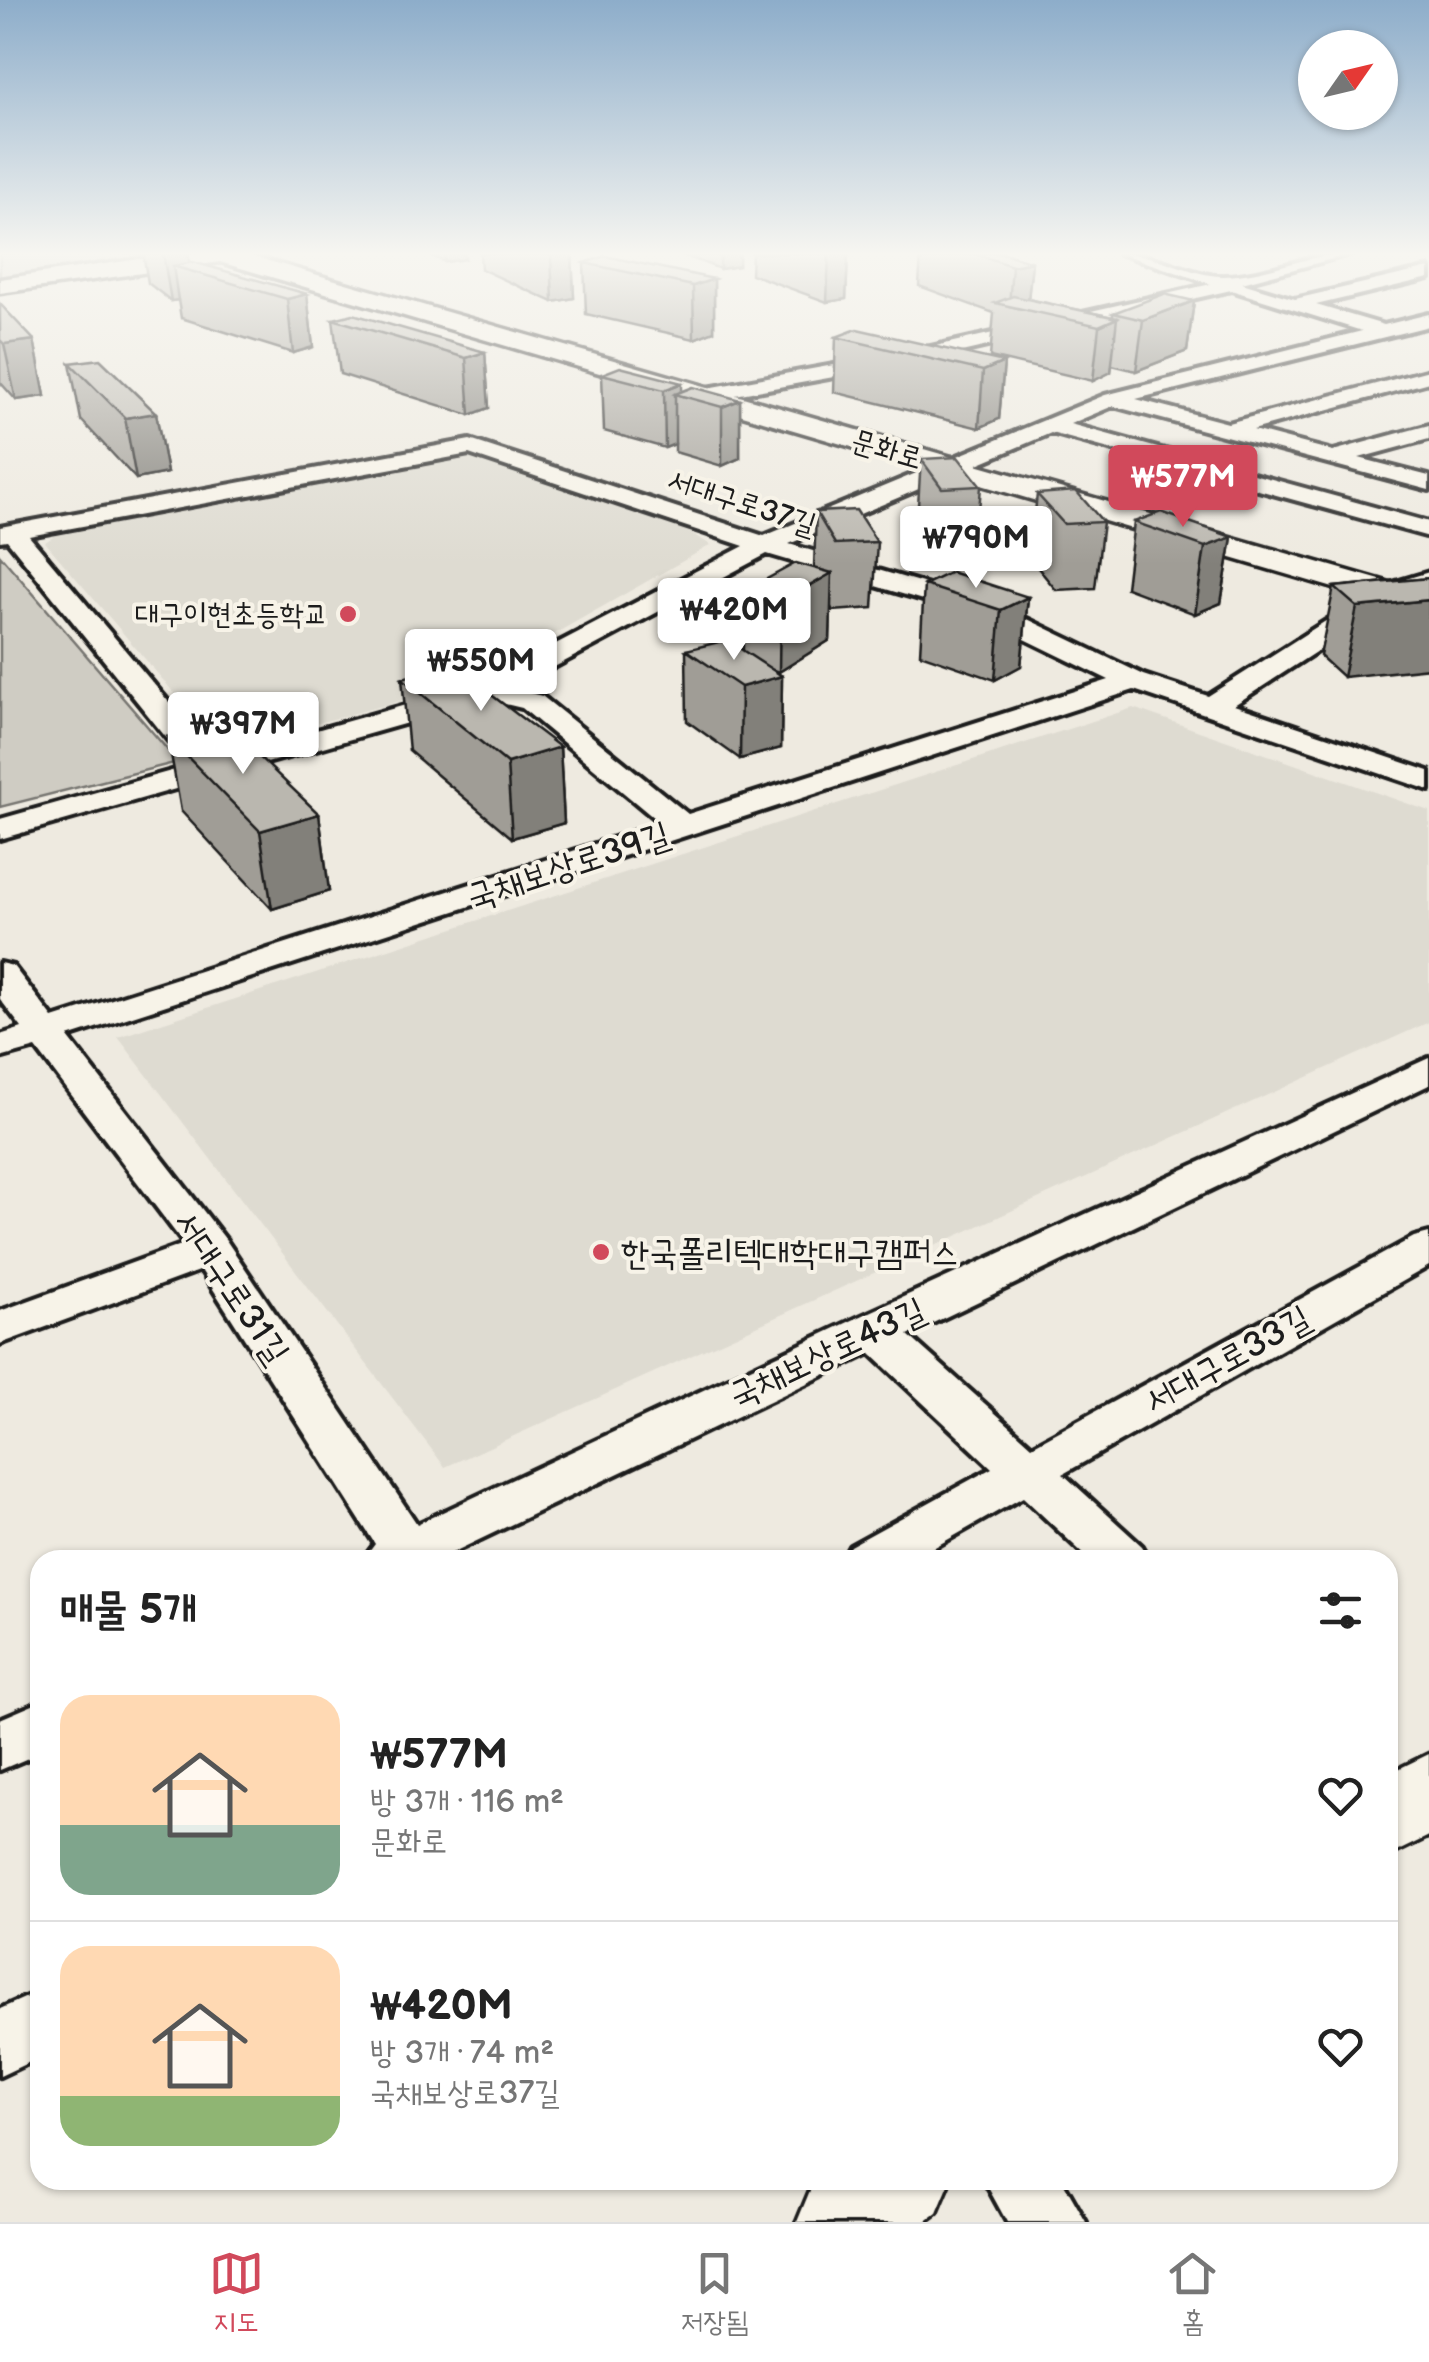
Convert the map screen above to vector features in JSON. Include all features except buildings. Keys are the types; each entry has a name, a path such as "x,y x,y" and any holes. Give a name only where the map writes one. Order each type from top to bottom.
{"main road":[{"name":"문화로","path":"572,357 1429,605"},
{"path":"845,2222 890,2190"}],"street":[{"path":"702,395 913,357"},
{"path":"0,829 487,691 765,545 948,466 1112,400 1285,357"},
{"path":"1230,430 1429,376"},
{"path":"1112,400 1429,483"},
{"path":"1048,425 1429,530"},
{"path":"1336,458 1429,432"},
{"name":"서대구로37길","path":"6,532 458,446 765,545 989,611 1134,681 1429,782"},
{"path":"6,532 209,770"},
{"path":"1211,707 1388,594 1429,580"},
{"name":"국채보상로39길","path":"0,1046 1134,681"},
{"path":"487,691 532,702 685,828"},
{"name":"서대구로31길","path":"0,974 211,1250 394,1550"},
{"name":"국채보상로43길","path":"411,1550 872,1329 1429,1070"},
{"name":"서대구로33길","path":"886,1550 1429,1247"},
{"path":"0,1328 211,1250"},
{"path":"872,1329 1113,1550"},
{"path":"0,1746 30,1731"},
{"path":"0,2044 30,2028"},
{"path":"1026,2190 1051,2222"}],"shaded area":[{"name":"대구이현초등학교","path":"464,455 687,531 711,545 468,683 222,749 45,542 56,535"},
{"path":"0,555 178,762 0,807"},
{"name":"한국폴리텍대학대구캠퍼스","path":"1133,708 1429,811 1429,1022 445,1467 118,1037"}],"place":[{"name":"대구이현초등학교","path":"348,614"},
{"name":"한국폴리텍대학대구캠퍼스","path":"601,1252"}]}
